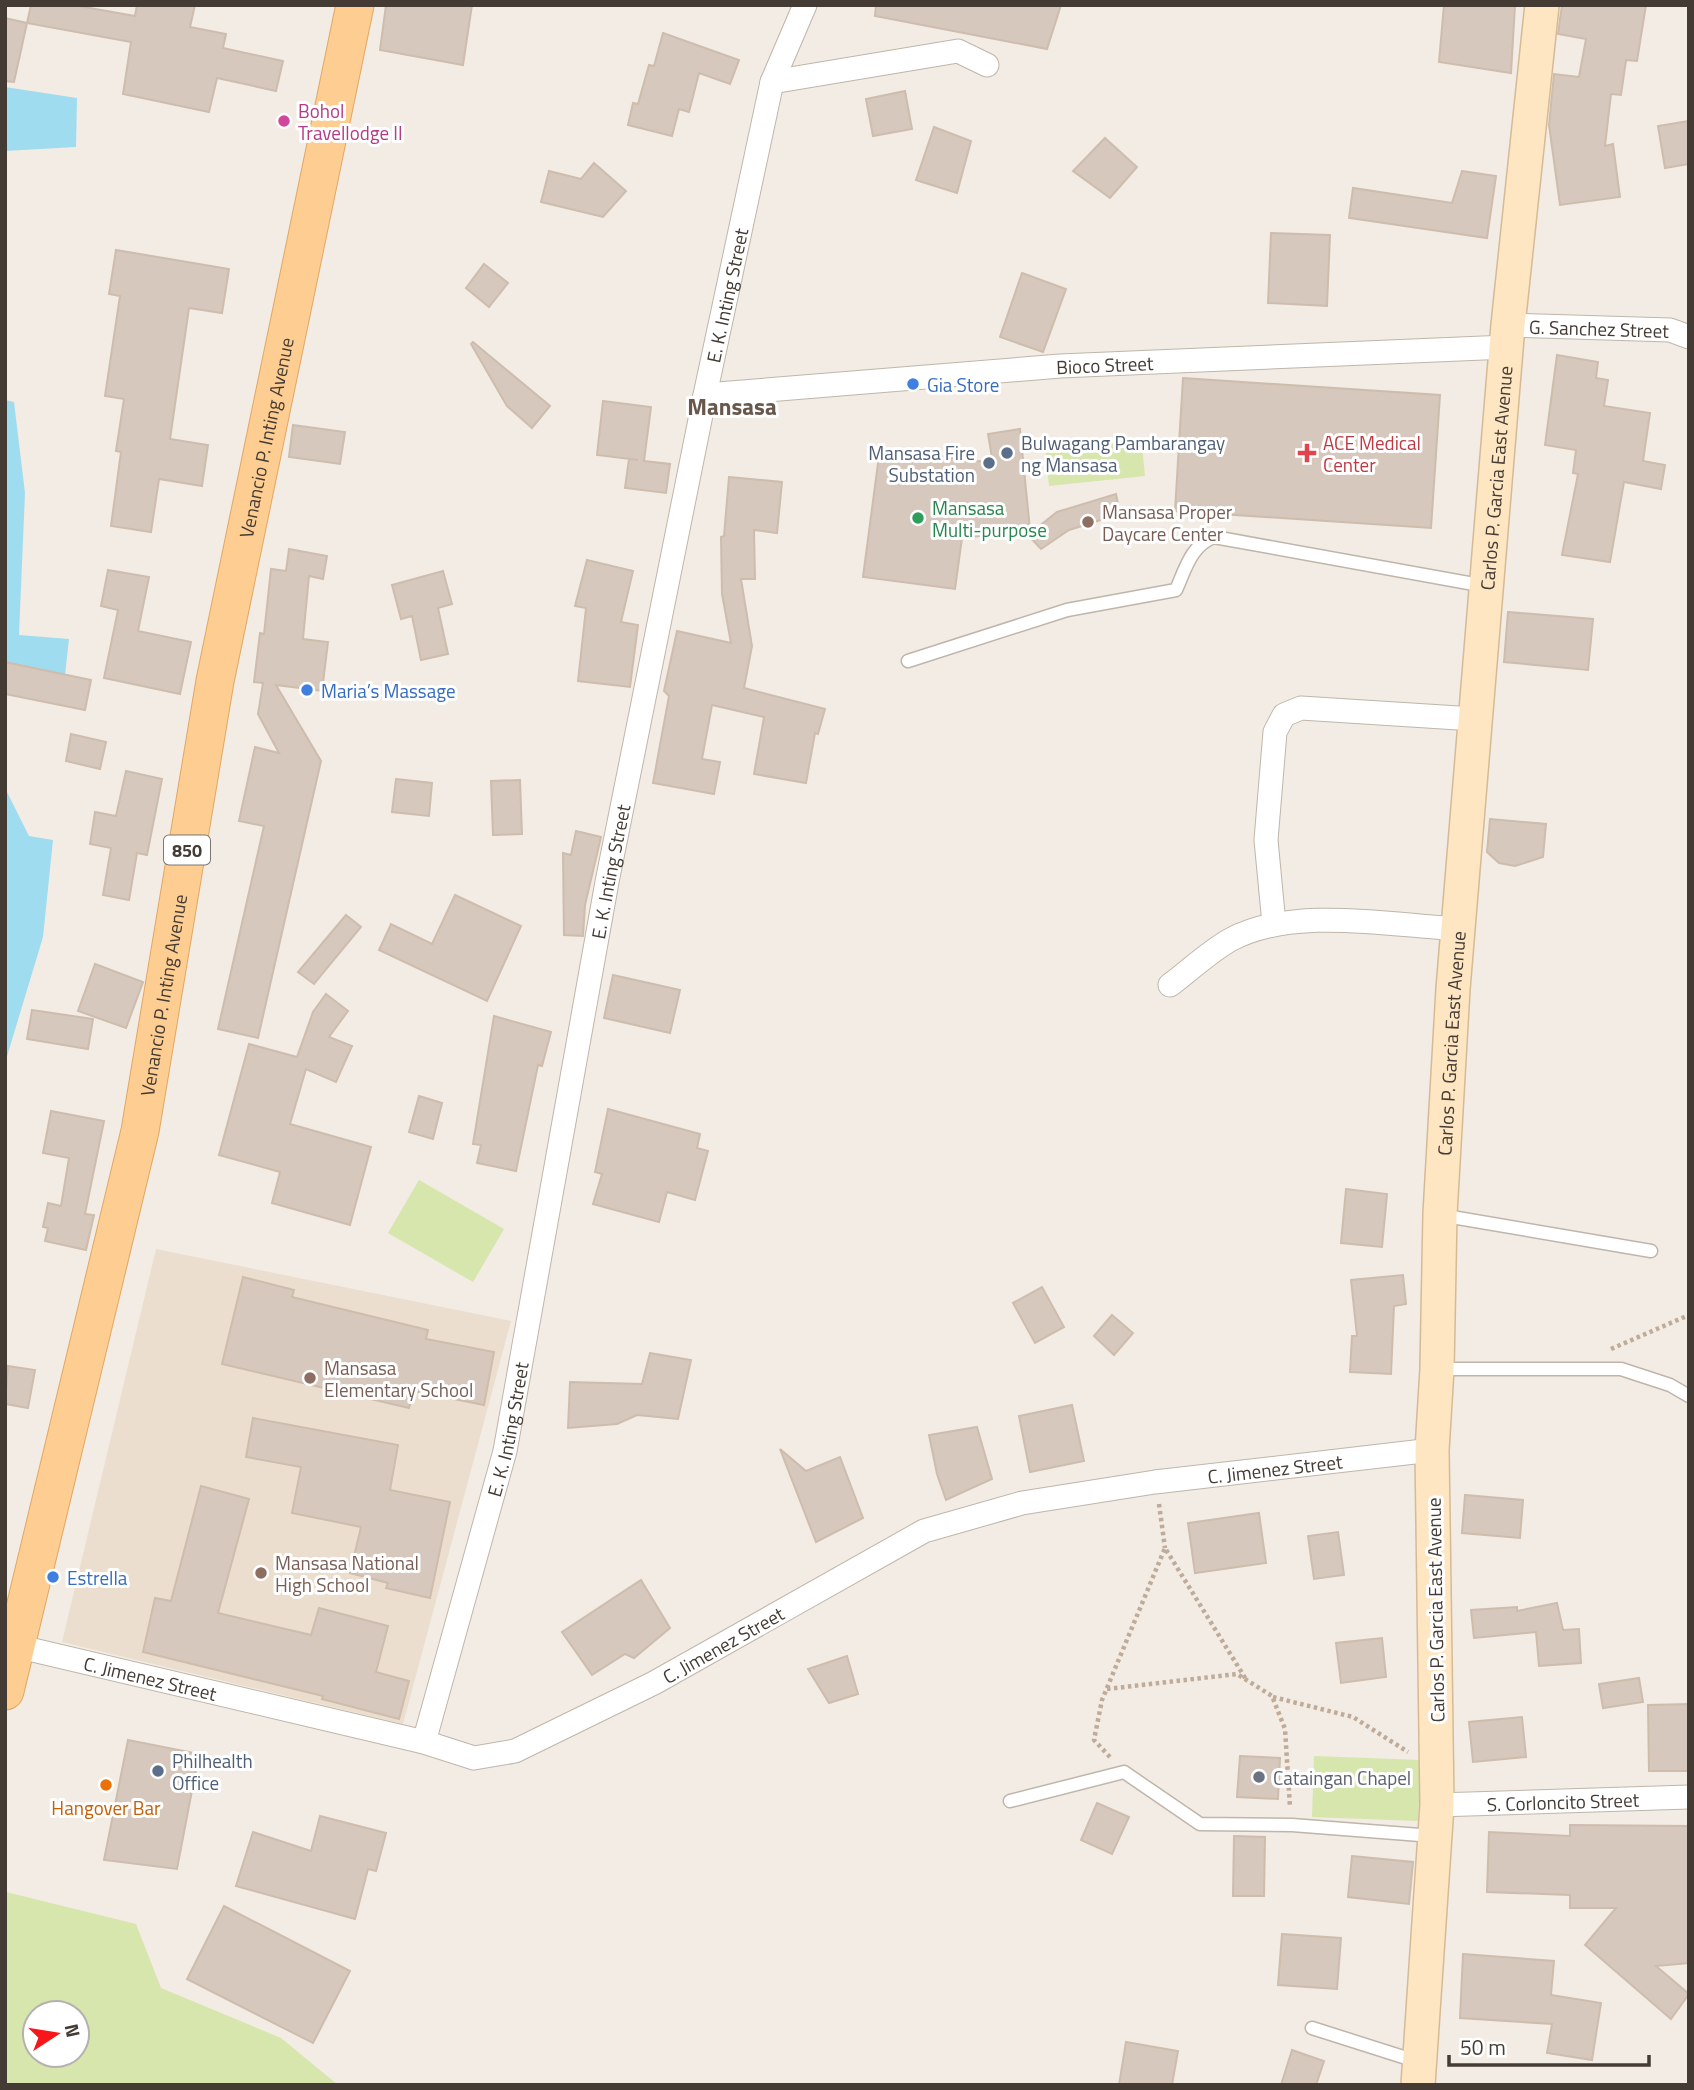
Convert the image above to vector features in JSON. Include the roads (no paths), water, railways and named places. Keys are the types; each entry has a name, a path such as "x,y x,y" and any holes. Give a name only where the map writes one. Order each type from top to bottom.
{"main road":[{"name":"Venancio P. Inting Avenue","path":"5,1691 140,1131 215,681 355,5"},
{"name":"Carlos P. Garcia East Avenue","path":"1419,2073 1438,1758 1432,1450 1437,1369 1440,1214 1458,929 1485,586 1507,336 1542,5"}],"street":[{"name":"E. K. Inting Street","path":"424,1742 505,1451 607,882 705,395 772,82 805,5"},
{"path":"772,82 958,51 987,65"},
{"name":"G. Sanchez Street","path":"1507,336 1670,330 1689,337"},
{"name":"Bioco Street","path":"705,395 1060,366 1507,336"},
{"path":"1274,924 1266,840 1275,732 1284,715 1301,708 1474,719"},
{"path":"1170,985 1231,940 1274,924 1318,921 1458,929"},
{"name":"C. Jimenez Street","path":"16,1646 424,1742 474,1758 515,1751 654,1684 924,1531 1022,1503 1155,1482 1432,1450"},
{"name":"S. Corloncito Street","path":"1435,1821 1689,1797"}],"lane":[{"path":"908,661 1067,610 1176,590 1194,551 1203,541 1213,537 1485,586"},
{"path":"1440,1214 1651,1251"},
{"path":"1437,1369 1620,1369 1670,1385 1689,1396"},
{"path":"1010,1801 1124,1772 1199,1824 1292,1825 1435,1821"},
{"path":"1312,2028 1419,2073"}],"water":[{"path":"5,87 77,98 76,147 5,151"},
{"path":"5,400 14,402 25,493 19,635 69,639 65,675 5,664"},
{"path":"5,788 29,836 53,840 43,937 5,1063"}],"place":[{"name":"Bohol Travellodge II","path":"284,121"},
{"name":"Gia Store","path":"913,384"},
{"name":"Bulwagang Pambarangay ng Mansasa","path":"1007,453"},
{"name":"ACE Medical Center","path":"1307,453"},
{"name":"Mansasa Fire Substation","path":"989,463"},
{"name":"Mansasa Multi-purpose","path":"918,518"},
{"name":"Mansasa Proper Daycare Center","path":"1088,522"},
{"name":"Maria’s Massage","path":"307,690"},
{"name":"Mansasa Elementary School","path":"310,1378"},
{"name":"Mansasa National High School","path":"261,1573"},
{"name":"Estrella","path":"53,1577"},
{"name":"Philhealth Office","path":"158,1771"},
{"name":"Cataingan Chapel","path":"1259,1777"},
{"name":"Hangover Bar","path":"106,1785"}],"district":[{"name":"Mansasa","path":"732,406"}]}
